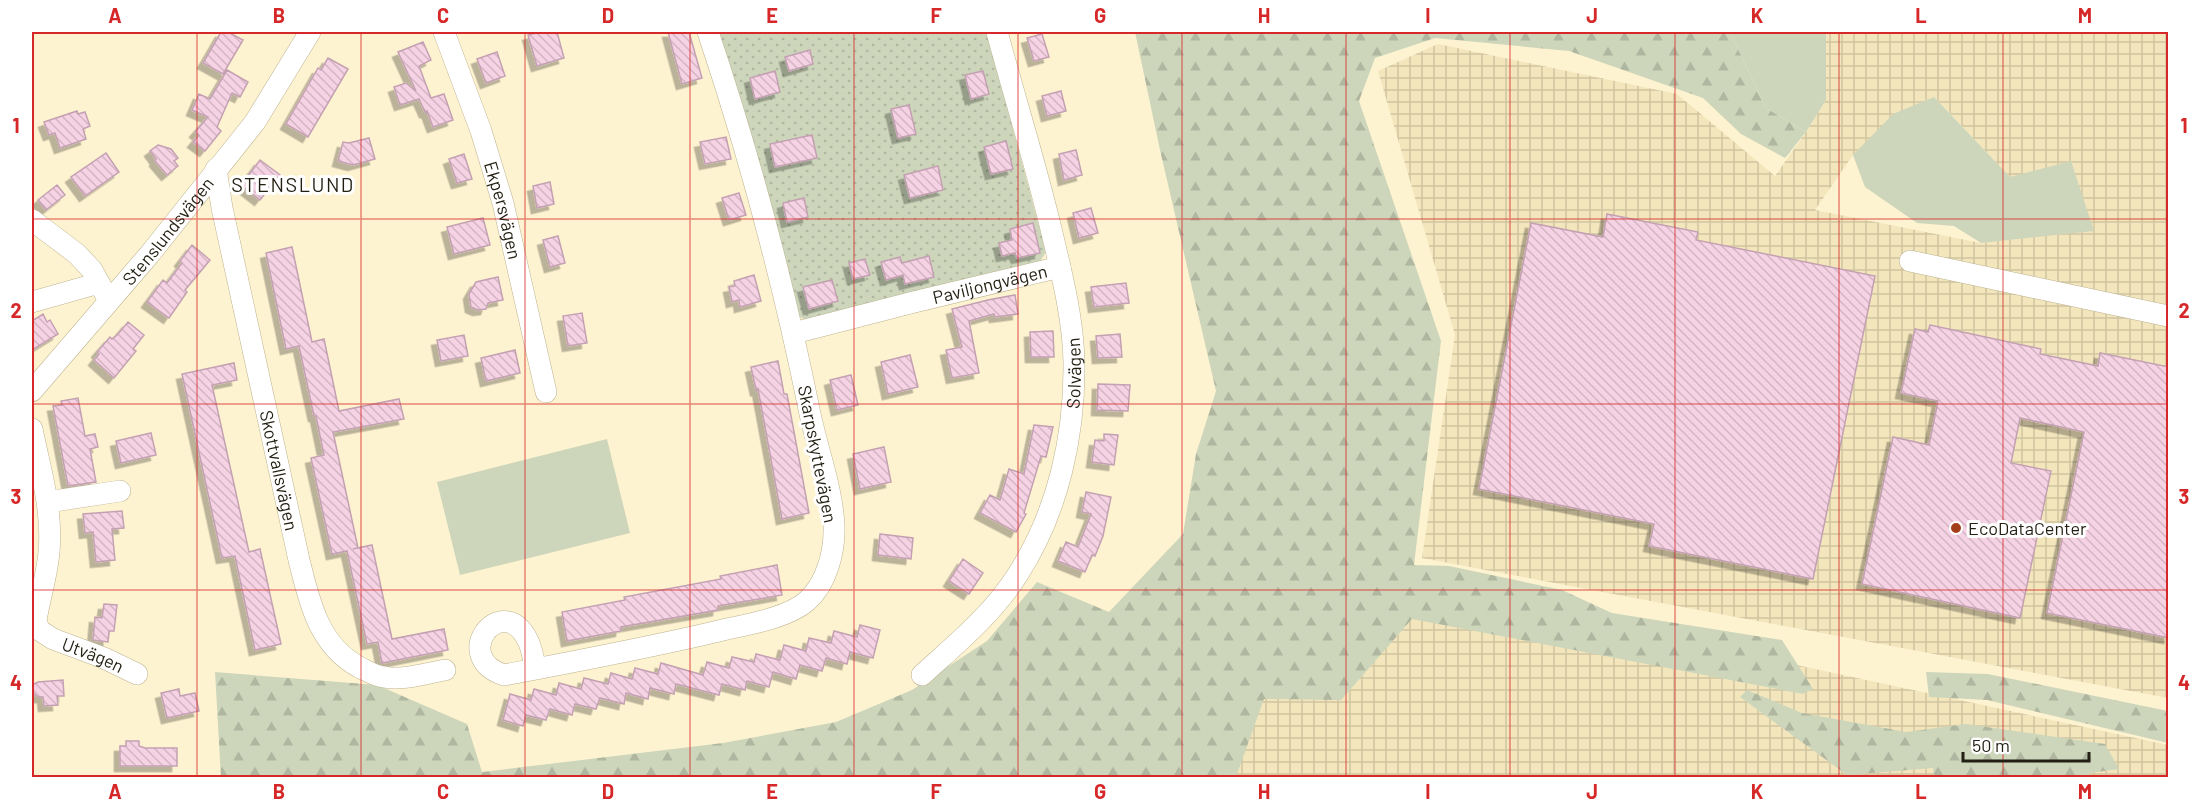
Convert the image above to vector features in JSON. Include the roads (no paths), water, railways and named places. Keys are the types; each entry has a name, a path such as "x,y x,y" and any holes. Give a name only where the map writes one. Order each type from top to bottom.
{"street":[{"name":"Stenslundsvägen","path":"32,391 104,292 149,255 255,122 310,32"},
{"name":"Ekpersvägen","path":"444,32 477,120 503,203 546,392"},
{"name":"Skarpskyttevägen","path":"536,669 684,640 754,623 791,611 812,596 829,565 833,547 832,508 794,333 734,110 708,32"},
{"name":"Solvägen","path":"922,675 980,622 1017,575 1033,548 1057,489 1067,443 1074,371 1070,321 1060,267 1038,177 997,32"},
{"name":"Skottvallsvägen","path":"216,170 222,208 297,549 308,597 317,621 328,640 350,662 372,674 395,678 445,670"},
{"path":"32,220 77,254 92,270 104,292 32,302"},
{"path":"1910,261 2169,316"},
{"name":"Paviljongvägen","path":"794,333 1060,267"},
{"name":"Utvägen","path":"32,429 48,502 49,551 36,620 39,630 53,639 104,658 137,675"},
{"path":"48,502 120,491"}],"place":[{"name":"EcoDataCenter","path":"1956,528"}],"district":[{"name":"STENSLUND","path":"293,184"}]}
